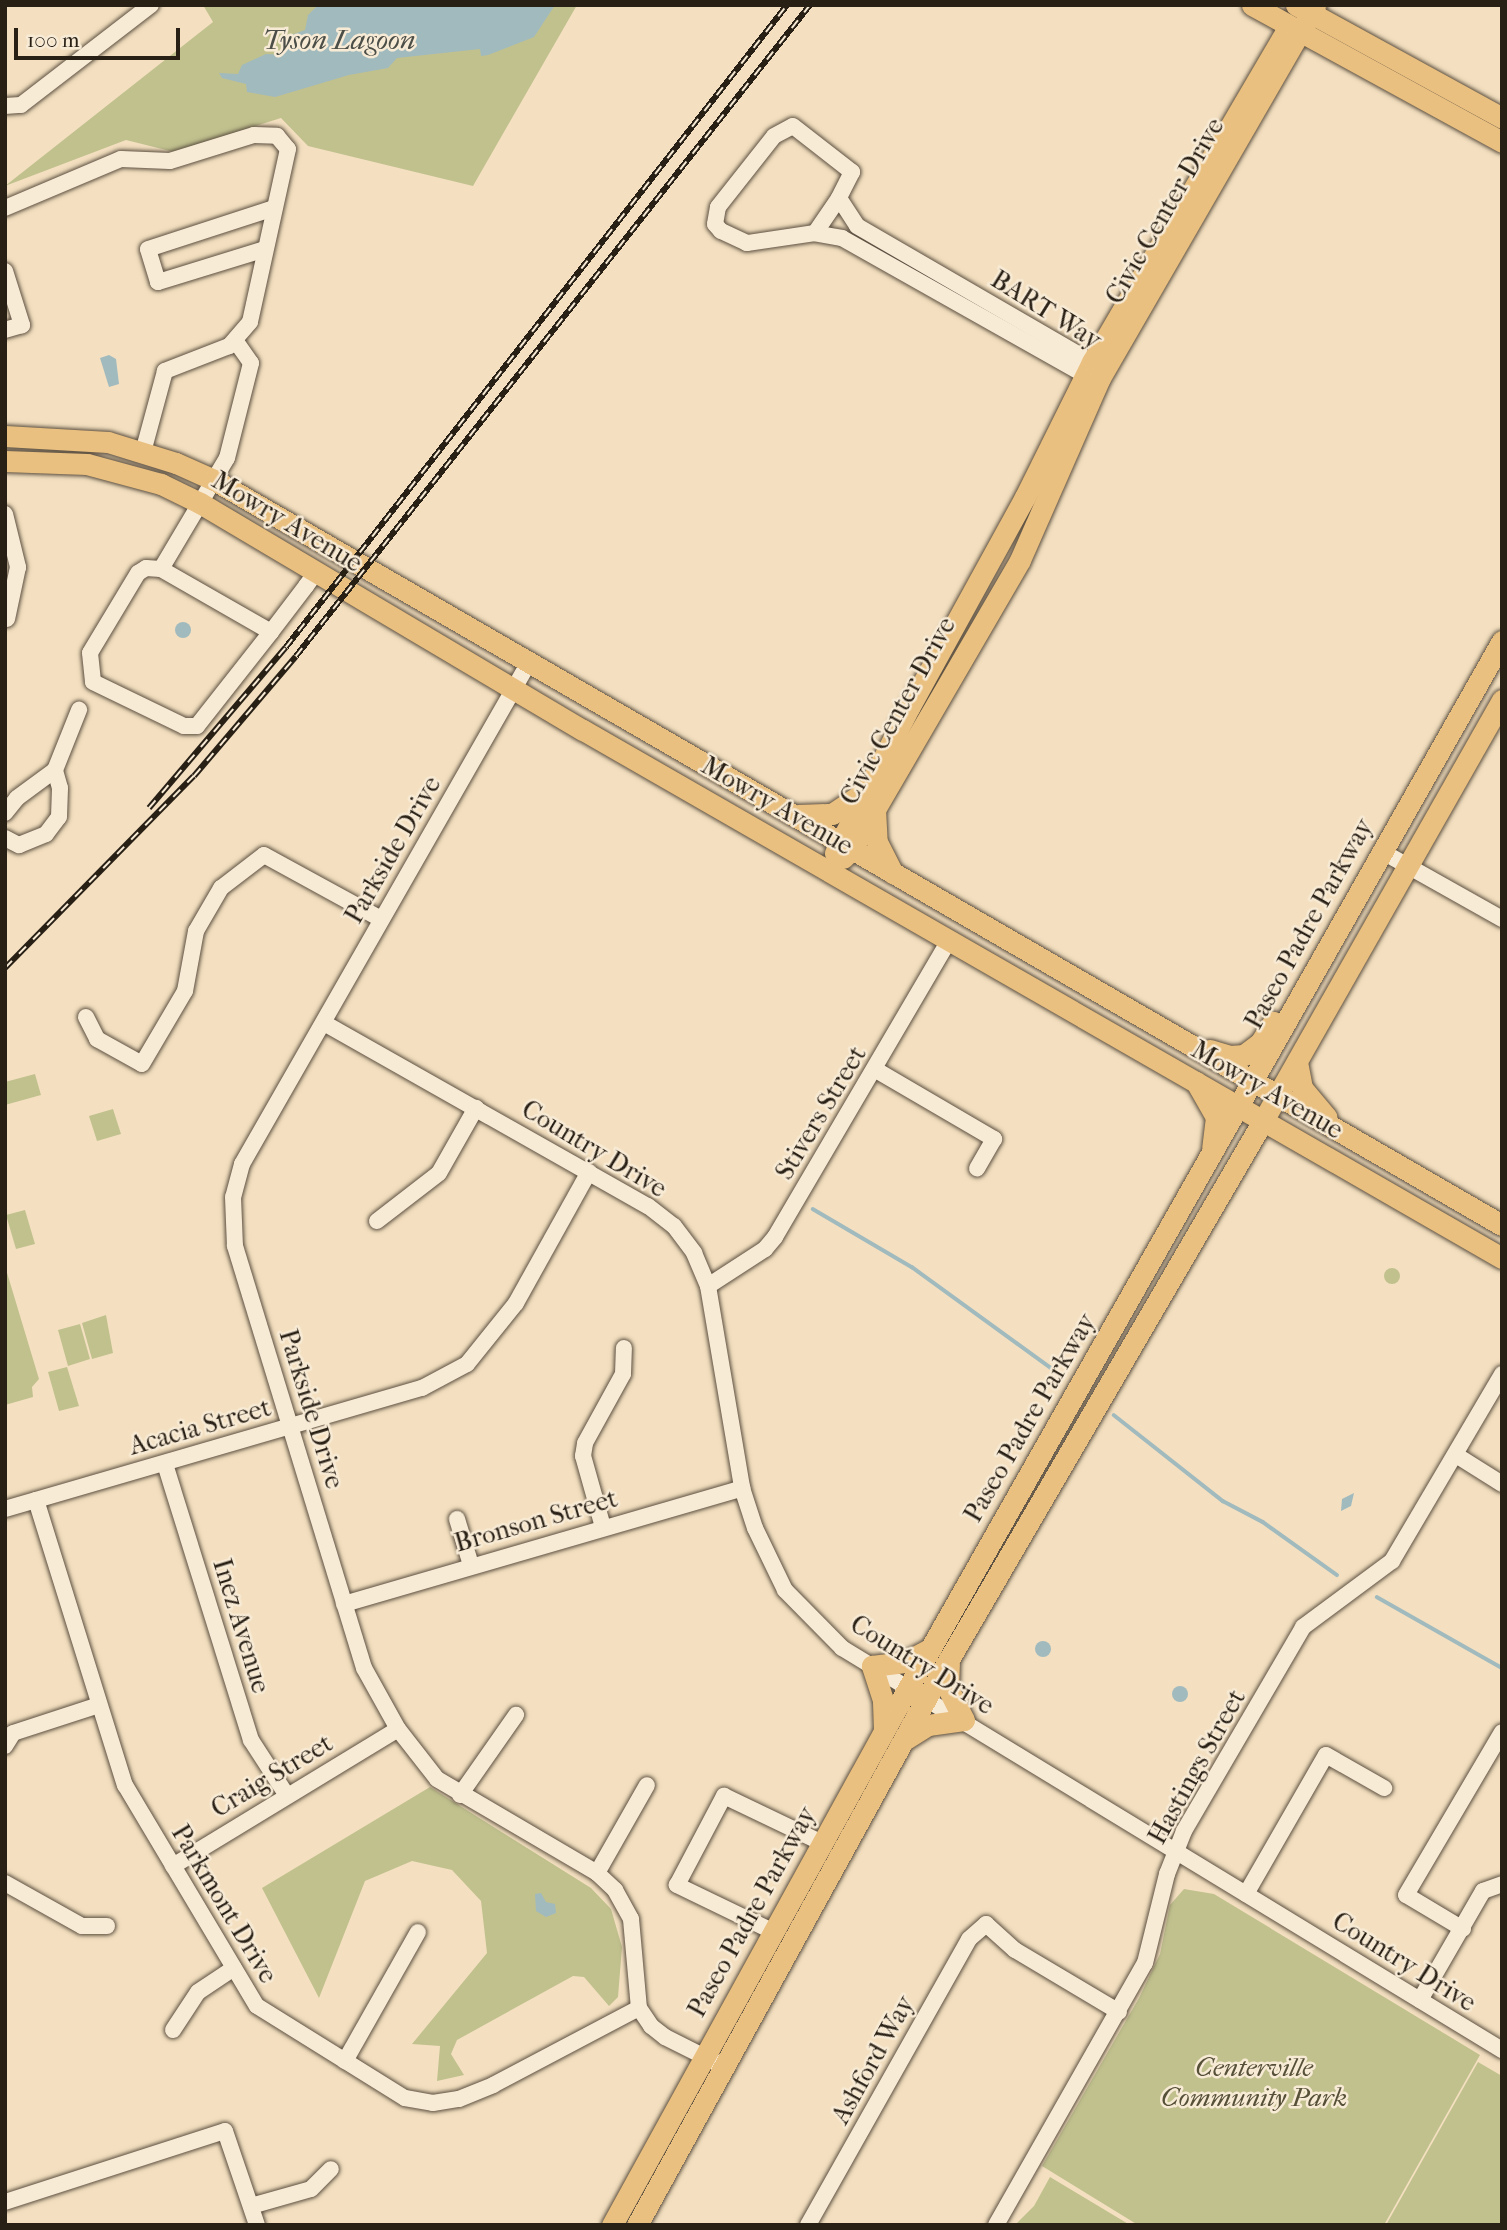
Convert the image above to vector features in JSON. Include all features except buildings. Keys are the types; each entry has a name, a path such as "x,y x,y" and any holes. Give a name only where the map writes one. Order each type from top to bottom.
{"main road":[{"path":"1252,5 1302,13 1502,118"},
{"path":"1302,13 1502,142"},
{"name":"Civic Center Drive","path":"846,845 867,789 1092,372 1302,13"},
{"name":"Civic Center Drive","path":"831,869 875,809 1020,560 1092,372"},
{"name":"Mowry Avenue","path":"5,436 72,437 143,452 214,480 1502,1225"},
{"name":"Mowry Avenue","path":"5,461 61,461 106,467 161,484 200,502 513,690 831,869 949,940 1241,1105 1501,1258"},
{"name":"Paseo Padre Parkway","path":"940,1654 1381,851 1502,641"},
{"name":"Paseo Padre Parkway","path":"637,2225 725,2067 893,1736 1277,1097 1502,700"},
{"path":"790,814 813,818 832,814 867,789"},
{"path":"875,809 877,842 893,874"},
{"path":"1188,1043 1230,1056 1244,1055 1260,1043 1274,1020 1297,1004"},
{"path":"1297,1062 1303,1088 1313,1105 1354,1141"},
{"path":"1195,1080 1216,1117 1217,1132 1207,1165"},
{"path":"940,1654 948,1689 964,1720 928,1725 893,1736 872,1666 940,1654"},
{"name":"Paseo Padre Parkway","path":"612,2225 822,1843 893,1736"}],"street":[{"path":"5,106 21,105 151,5"},
{"name":"BART Way","path":"815,233 839,198 852,172 793,125 774,136 715,216 721,231 740,242 815,233 848,241 1092,372"},
{"path":"5,208 121,159 170,161 254,135 277,136 288,149 262,250 250,322 232,343 164,371 143,452"},
{"name":"BART Way","path":"839,198 857,226 1092,372"},
{"path":"262,250 158,282 148,249 274,208"},
{"path":"5,271 22,325 5,330"},
{"path":"161,569 227,458 249,368 232,343"},
{"path":"5,514 18,566 8,619"},
{"path":"271,632 161,569 146,568 138,573 90,653 93,682 184,726 197,726 271,632 316,572"},
{"name":"Parkside Drive","path":"528,664 242,1164 233,1197 235,1246 364,1668 398,1729 421,1762 460,1795 597,1872 615,1890 631,1920 639,2008"},
{"path":"5,813 11,796 54,770 79,710"},
{"path":"5,838 19,845 46,834 59,817 60,788 54,770"},
{"path":"1381,851 1502,919"},
{"path":"86,1017 97,1039 142,1064 185,991 196,931 221,888 264,855 381,919"},
{"name":"Stivers Street","path":"708,1286 765,1249 775,1237 876,1070 949,940"},
{"name":"Country Drive","path":"324,1023 589,1172 674,1226 694,1253 708,1286 742,1488 769,1561 785,1590 842,1648 1502,2050"},
{"path":"876,1070 994,1139 977,1168"},
{"path":"377,1221 439,1173 476,1108"},
{"name":"Acacia Street","path":"5,1509 422,1388 467,1364 516,1303 589,1172"},
{"path":"603,1527 583,1456 585,1443 623,1374 624,1348"},
{"name":"Hastings Street","path":"996,2225 1145,1963 1167,1874 1189,1822 1303,1627 1392,1560 1502,1374"},
{"path":"1456,1455 1502,1484"},
{"name":"Inez Avenue","path":"165,1464 245,1723 286,1794"},
{"name":"Bronson Street","path":"344,1604 742,1488"},
{"name":"Parkmont Drive","path":"36,1500 125,1786 257,2006 405,2098 433,2103 459,2099 639,2008"},
{"path":"457,1519 471,1565"},
{"path":"5,1746 13,1733 99,1705"},
{"path":"460,1795 516,1715"},
{"name":"Craig Street","path":"173,1866 286,1794 398,1729"},
{"path":"1463,1929 1406,1895 1502,1732"},
{"path":"1246,1894 1326,1755 1384,1788"},
{"path":"597,1872 647,1786"},
{"path":"772,1931 677,1885 724,1796 822,1843"},
{"path":"5,1883 82,1926 107,1926"},
{"path":"1420,2000 1483,1891 1502,1884"},
{"name":"Ashford Way","path":"808,2225 970,1939 986,1924 1016,1950 1119,2012"},
{"path":"345,2061 418,1932"},
{"path":"173,2030 198,1992 234,1969"},
{"path":"639,2008 651,2026 725,2067"},
{"path":"5,2202 225,2131 257,2225"},
{"path":"251,2206 311,2189 331,2169"}],"green space":[{"path":"203,5 577,5 473,186 308,146 281,118 174,152 126,140 5,186 213,22"},
{"path":"35,1074 41,1095 5,1105 5,1082"},
{"path":"113,1109 121,1134 97,1141 89,1116"},
{"path":"25,1210 35,1244 16,1249 6,1215"},
{"path":"5,1266 39,1379 32,1387 33,1397 5,1405"},
{"path":"1389,1268 1395,1268 1400,1276 1398,1282 1389,1284 1384,1279 1384,1273"},
{"path":"106,1315 113,1353 92,1359 82,1323"},
{"path":"80,1324 90,1359 68,1366 58,1330"},
{"path":"67,1367 79,1406 59,1411 48,1372"},
{"path":"430,1787 591,1888 611,1909 622,1947 618,1997 609,2006 584,1977 573,1976 457,2040 451,2054 464,2075 437,2081 440,2046 412,2044 487,1953 481,1901 452,1870 412,1861 365,1881 319,1998 262,1888"},
{"name":"Centerville Community Park","path":"1184,1889 1214,1894 1480,2055 1384,2225 1138,2225 1042,2166 1139,1998 1160,1954 1170,1905"},
{"path":"1478,2062 1502,2076 1502,2225 1386,2225"},
{"path":"1050,2177 1130,2225 1015,2225 1034,2206"}],"water":[{"name":"Tyson Lagoon","path":"318,5 555,5 534,37 488,55 481,56 480,49 397,58 388,68 349,75 275,97 247,92 246,84 222,78 219,73 238,74 242,65 266,54 283,55 291,35 305,30 308,15"},
{"path":"109,355 116,359 119,384 109,387 100,358"},
{"path":"183,622 189,624 189,636 183,638 177,636 175,630 177,624"},
{"path":"1354,1493 1351,1506 1341,1511 1342,1499"},
{"path":"1040,1641 1046,1641 1051,1649 1049,1655 1040,1657 1035,1652 1035,1646"},
{"path":"1177,1686 1183,1686 1188,1694 1186,1700 1177,1702 1172,1697 1172,1691"},
{"path":"541,1893 546,1902 555,1904 556,1913 546,1917 536,1911 535,1894"}],"waterway":[{"path":"813,1209 912,1267 1062,1376"},
{"path":"1114,1415 1223,1501 1263,1522 1337,1575"},
{"path":"1377,1597 1502,1668"}],"railway":[{"path":"149,808 286,647 787,5"},
{"path":"5,968 194,776 296,656 810,5"}]}
